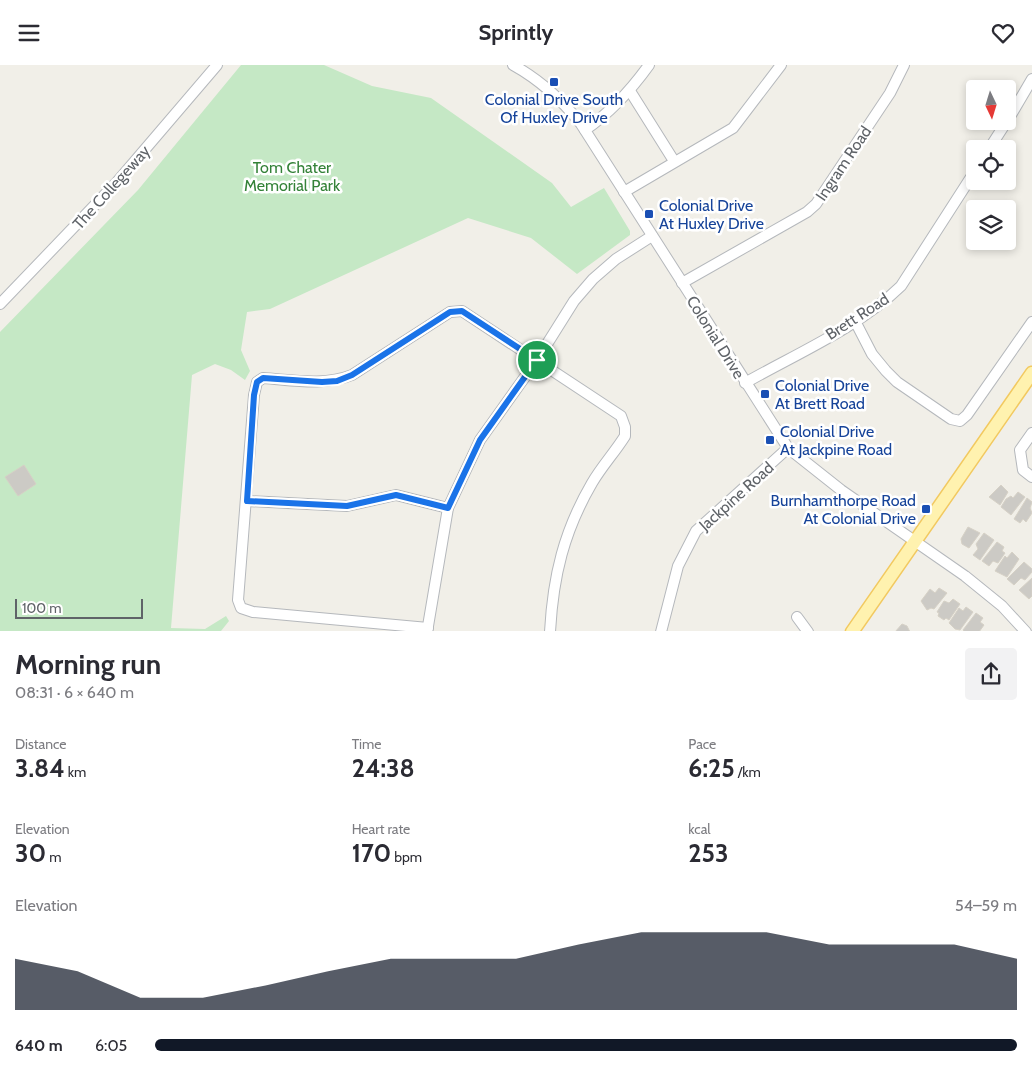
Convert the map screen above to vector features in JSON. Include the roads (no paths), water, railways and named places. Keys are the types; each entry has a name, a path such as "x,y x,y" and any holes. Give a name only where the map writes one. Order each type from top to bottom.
{"main road":[{"path":"852,631 1032,373"}],"street":[{"name":"The Collegeway","path":"0,304 117,183 218,65"},
{"name":"Colonial Drive","path":"513,65 527,68 558,97 585,130 788,448 841,490 983,591 1026,631"},
{"path":"585,130 602,119 630,91 649,65"},
{"path":"624,192 733,128 781,65"},
{"name":"Ingram Road","path":"682,283 807,212 816,204 890,93 904,65"},
{"path":"1016,106 1032,79"},
{"path":"630,91 674,161"},
{"name":"Brett Road","path":"745,383 855,321 881,304 901,286 966,185"},
{"path":"550,631 552,601 560,552 574,516 592,482 625,436 625,427 621,417 537,360 462,311 450,312 352,375 337,381 263,378 257,382 254,395 238,600 242,608 253,612 427,630 448,508 480,440 537,360 574,301 616,259 652,236"},
{"path":"855,321 872,354 897,382 951,419 960,421 967,415 1032,322"},
{"path":"1032,433 1020,450 1023,471 1032,477"},
{"name":"Jackpine Road","path":"661,631 678,566 696,531 788,448"},
{"path":"247,501 347,506 396,495 448,508"},
{"path":"797,617 808,631"}],"place":[{"name":"Colonial Drive South Of Huxley Drive","path":"554,82"},
{"name":"Colonial Drive At Huxley Drive","path":"649,214"},
{"name":"Colonial Drive At Brett Road","path":"765,394"},
{"name":"Colonial Drive At Jackpine Road","path":"770,440"},
{"name":"Burnhamthorpe Road At Colonial Drive","path":"926,509"}],"park label":[{"name":"Tom Chater Memorial Park","path":"292,176"}]}
